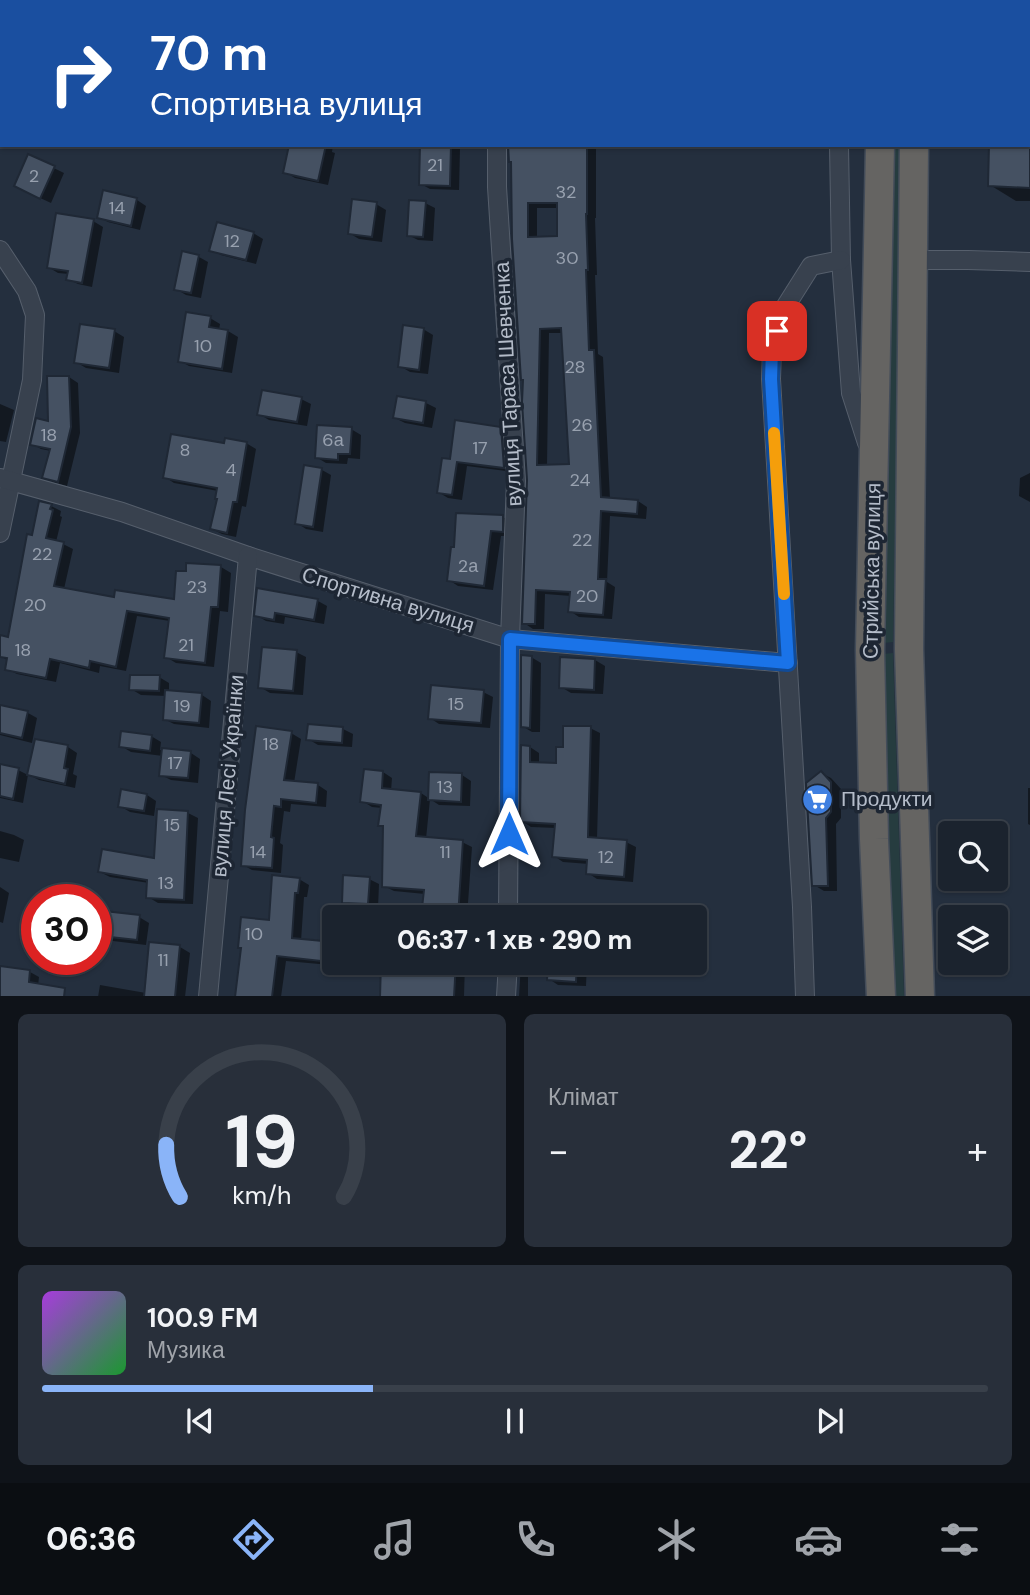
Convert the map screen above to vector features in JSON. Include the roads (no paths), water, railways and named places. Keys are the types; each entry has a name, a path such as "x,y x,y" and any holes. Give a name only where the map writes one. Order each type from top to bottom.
{"highway":[{"name":"Стрийська вулиця","path":"880,147 870,663 881,996"},
{"name":"Стрийська вулиця","path":"914,147 909,649 920,996"}],"street":[{"name":"вулиця Тараса Шевченка","path":"497,147 497,187 516,481 510,639 508,905"},
{"path":"839,147 841,260 851,393 874,463"},
{"path":"0,250 27,291 34,315 32,380 5,480 0,533"},
{"path":"805,996 771,379 772,350 782,312 811,266 841,260"},
{"path":"913,260 1030,262"},
{"name":"Спортивна вулиця","path":"5,480 122,512 248,556 510,639 788,663"},
{"name":"вулиця Лесі Українки","path":"208,996 248,556"},
{"path":"506,996 507,975"}],"place":[{"name":"Продукти","path":"818,799"}]}
